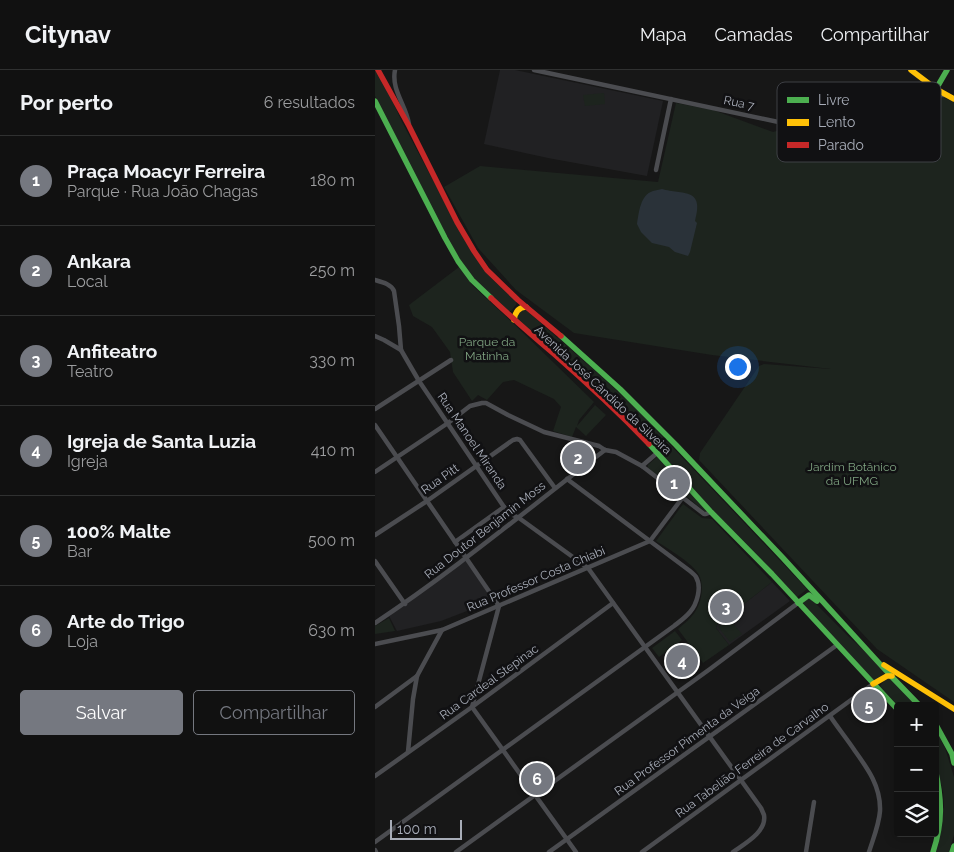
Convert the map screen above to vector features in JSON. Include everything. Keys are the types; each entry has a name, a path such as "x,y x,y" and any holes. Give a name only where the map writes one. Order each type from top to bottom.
{"main road":[{"name":"Avenida José Cândido da Silveira","path":"378,70 409,126 454,216 474,251 492,275 627,396 683,452 783,558 832,614 917,702"},
{"path":"911,70 927,82"},
{"path":"940,82 947,70"},
{"path":"941,92 954,99"},
{"name":"Avenida José Cândido da Silveira","path":"375,101 458,261 479,287 627,422 894,706"},
{"path":"506,312 513,311 518,305 518,300"},
{"path":"514,320 519,308 526,307"},
{"path":"798,603 810,595 825,610 832,614"},
{"path":"878,661 954,709"},
{"path":"873,684 890,675 903,677"},
{"path":"939,730 948,746 954,763"},
{"path":"933,852 939,830 941,810 939,783"},
{"path":"952,852 954,846"}],"street":[{"path":"395,70 394,83 408,116 409,126"},
{"name":"Rua 7","path":"534,70 777,122"},
{"name":"Rua 7","path":"941,95 946,95"},
{"path":"656,170 671,99"},
{"name":"Rua Manoel Miranda","path":"375,280 393,288 396,299 401,350 419,381 504,507 588,568 761,808 764,815 762,828 733,852"},
{"path":"375,336 401,350"},
{"path":"375,409 451,360"},
{"path":"375,472 449,423 470,406 482,402 545,432 616,452 642,466 704,514 711,512"},
{"path":"375,425 499,606 472,707 576,852"},
{"name":"Rua Pitt","path":"375,536 513,440 520,440 555,488"},
{"name":"Rua Doutor Benjamin Moss","path":"375,623 405,604 605,450"},
{"path":"642,466 657,453"},
{"path":"375,842 644,648 692,611 698,593 698,584 695,576 567,479"},
{"path":"651,541 683,497"},
{"path":"455,542 504,507"},
{"name":"Rua Professor Costa Chiabi","path":"375,644 441,630 651,541"},
{"path":"375,561 405,604"},
{"name":"Rua Cardeal Stepinac","path":"375,776 613,603"},
{"path":"456,852 798,603"},
{"path":"408,752 417,676 441,630"},
{"name":"Rua Professor Pimenta da Veiga","path":"549,852 837,645"},
{"path":"375,707 417,676"},
{"name":"Rua Tabelião Ferreira de Carvalho","path":"642,852 873,684"},
{"path":"830,716 869,770 877,788 880,811 869,852"},
{"path":"806,852 814,802"}],"shaded area":[{"path":"500,70 515,70 663,101 647,176 484,144"},
{"path":"662,189 690,194 697,202 695,221 697,223 688,256 675,252 669,247 652,243 641,232 637,224 645,196 653,191"},
{"path":"465,560 493,601 441,621 397,631 389,616"},
{"path":"772,582 790,601 729,645 716,628 717,625"}],"green space":[{"path":"375,70 385,85 402,122 468,246 491,278 517,301 511,311 507,311 478,284 460,260 408,163 375,96"},
{"path":"604,93 605,104 585,106 583,95"},
{"name":"Jardim Botânico da UFMG","path":"941,97 954,102 954,702 877,649 699,460 700,453 759,366 764,364 831,369 712,355 574,333 516,290 478,248 444,187 480,166 658,182 676,103 713,110 773,132 777,131 777,162 941,162"},
{"name":"Parque da Matinha","path":"459,267 473,286 594,402 579,420 577,426 595,405 606,415 586,436 576,427 572,437 553,431 561,407 554,399 514,380 503,382 487,400 478,395 472,401 453,372 450,352 432,327 413,316 409,305"},
{"path":"521,309 525,309 642,415 807,589 796,598 635,427 516,319"},
{"path":"657,457 707,512 648,468 648,465"},
{"path":"683,504 702,518 712,519 772,582 717,625 716,628 729,645 703,663 678,629 698,607 702,591 701,580 696,571 686,561 656,541"},
{"path":"810,598 867,653 884,674 874,682 803,603"},
{"path":"389,618 395,631 375,634 375,626"},
{"path":"729,619 742,634 730,642 718,627"},
{"path":"675,631 682,640 659,657 652,648"},
{"path":"889,678 912,702 894,702 880,686"},
{"path":"939,736 945,748 954,777 954,835 949,852 935,852 944,807 939,775"}],"traffic: fast":[{"path":"940,82 947,70"},
{"path":"375,101 458,261 472,280 491,298"},
{"path":"561,336 620,389 676,445 916,702"},
{"path":"649,444 894,706"},
{"path":"798,603 809,595 817,601"},
{"path":"939,730 952,754 954,763"},
{"path":"933,852 939,831 939,790"},
{"path":"952,852 954,846"}],"traffic: slow":[{"path":"911,70 927,82"},
{"path":"941,92 954,99"},
{"path":"514,320 517,311 526,307"},
{"path":"884,665 954,709"},
{"path":"873,684 887,676 892,676"}],"traffic: jam":[{"path":"378,70 409,126 457,222 487,270 518,300 561,336"},
{"path":"491,298 591,387 649,444"}],"place":[{"name":"Ankara","path":"578,458"},
{"name":"Praça Moacyr Ferreira","path":"674,483"},
{"name":"Anfiteatro","path":"726,607"},
{"name":"Igreja de Santa Luzia","path":"682,661"},
{"name":"100% Malte","path":"869,705"},
{"name":"Arte do Trigo","path":"537,779"}]}
